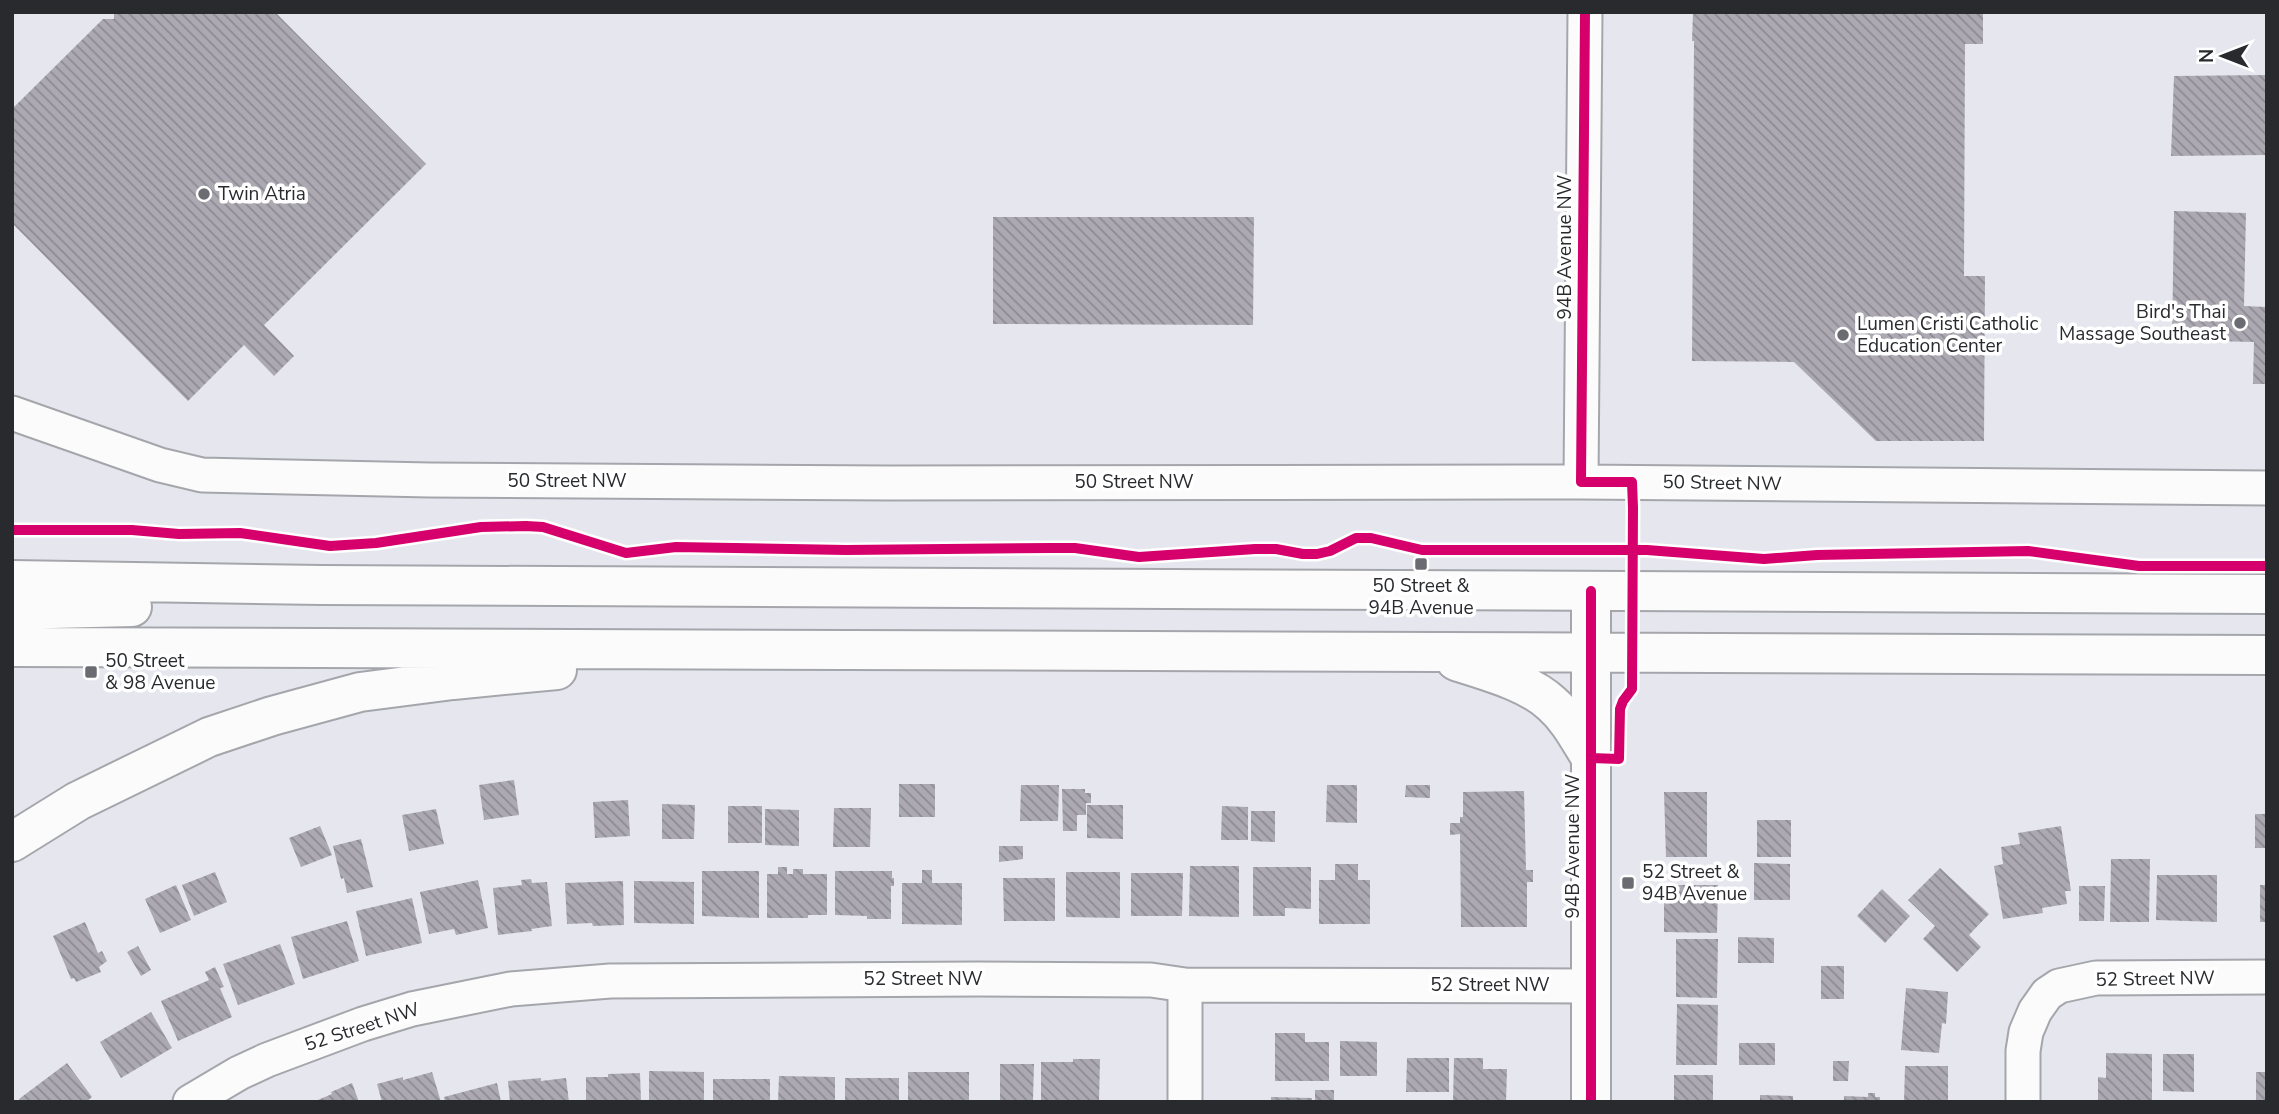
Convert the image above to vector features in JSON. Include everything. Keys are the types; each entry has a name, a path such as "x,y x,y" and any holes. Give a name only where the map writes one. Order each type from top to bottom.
{"main road":[{"path":"12,580 2267,594"},
{"path":"12,611 211,607 321,584"},
{"name":"94B Avenue NW","path":"1591,591 1591,1102"},
{"path":"12,647 2267,655"},
{"path":"12,842 78,801 209,737 272,716 360,692 453,680 779,649"},
{"path":"1428,651 1516,682 1549,701 1573,727 1591,758"}],"street":[{"name":"94B Avenue NW","path":"1581,482 1585,12"},
{"name":"50 Street NW","path":"12,413 160,465 202,475 430,480 890,483 1581,482 2267,488"},
{"name":"52 Street NW","path":"2024,1102 2023,1051 2026,1032 2035,1011 2047,994 2059,986 2096,978 2267,977"},
{"name":"52 Street NW","path":"190,1102 267,1060 363,1024 412,1009 511,989 579,982 978,979 1151,980 1185,985 1590,986"},
{"path":"1185,985 1185,1102"}],"building":[{"name":"Twin Atria","path":"114,12 275,12 426,164 264,325 294,356 274,376 244,345 188,401 12,223 12,109 103,19 114,19"},
{"path":"1693,12 1983,12 1983,44 1965,44 1964,276 1985,276 1984,441 1876,441 1794,362 1692,361"},
{"path":"2267,75 2267,155 2171,156 2174,76"},
{"path":"2174,211 2246,213 2244,306 2267,307 2267,384 2253,384 2254,342 2172,340"},
{"path":"993,217 1254,217 1253,325 993,324"},
{"path":"514,780 519,815 484,820 479,785"},
{"path":"899,784 935,784 935,817 899,817"},
{"path":"1021,785 1059,785 1058,821 1020,821"},
{"path":"1327,785 1357,785 1357,823 1326,822"},
{"path":"1406,785 1430,785 1430,798 1405,797"},
{"path":"1062,789 1085,789 1085,793 1091,793 1091,803 1086,803 1086,815 1077,815 1077,831 1063,831"},
{"path":"1524,791 1526,870 1533,870 1533,882 1527,882 1527,927 1461,927 1460,834 1450,835 1450,823 1460,823 1460,817 1463,817 1463,792"},
{"path":"1664,792 1707,792 1707,857 1666,857"},
{"path":"628,800 630,836 595,838 593,802"},
{"path":"662,804 695,805 694,839 662,839"},
{"path":"1087,805 1123,805 1123,839 1087,838"},
{"path":"728,806 762,806 762,843 728,843"},
{"path":"1222,806 1248,807 1248,840 1221,840"},
{"path":"834,808 871,808 870,847 833,847"},
{"path":"436,809 444,844 409,851 402,815"},
{"path":"765,809 799,810 799,846 765,845"},
{"path":"1251,811 1275,811 1275,842 1251,841"},
{"path":"2255,814 2267,814 2267,848 2255,848"},
{"path":"1757,820 1791,820 1791,857 1757,857"},
{"path":"320,826 332,855 301,867 289,838"},
{"path":"2061,826 2071,891 2065,891 2067,904 2042,908 2043,913 2003,919 1994,866 2003,864 2001,847 2020,844 2018,833"},
{"path":"361,839 373,887 347,893 333,846"},
{"path":"999,846 1023,846 1023,859 999,862"},
{"path":"2111,859 2150,859 2149,922 2110,922"},
{"path":"1754,863 1790,864 1790,900 1754,900"},
{"path":"1335,864 1358,864 1358,880 1370,880 1370,924 1319,924 1319,880 1335,880"},
{"path":"1190,866 1239,866 1239,917 1189,916"},
{"path":"778,867 787,867 787,874 793,874 793,869 803,869 803,874 827,874 827,915 767,918 767,874 778,874"},
{"path":"1253,867 1311,867 1311,909 1285,908 1285,916 1253,916"},
{"path":"1940,868 1989,914 1969,935 1981,947 1957,972 1923,939 1935,926 1908,900"},
{"path":"922,870 932,870 932,883 962,883 962,925 902,924 902,883 922,883"},
{"path":"702,871 759,871 759,918 702,916"},
{"path":"835,871 892,871 894,886 891,886 891,919 835,915"},
{"path":"215,872 227,902 194,916 182,885"},
{"path":"1066,872 1120,872 1120,918 1066,917"},
{"path":"1131,873 1183,873 1182,916 1131,916"},
{"path":"2157,875 2217,875 2217,922 2156,920"},
{"path":"1003,878 1055,878 1055,921 1004,921"},
{"path":"531,879 532,883 547,882 552,926 498,935 493,888 522,885 521,880"},
{"path":"478,880 488,928 456,935 454,929 429,934 420,892"},
{"path":"623,881 624,925 567,924 565,883"},
{"path":"634,881 694,882 694,924 634,923"},
{"path":"176,885 191,920 160,933 145,899"},
{"path":"1664,885 1718,885 1717,933 1664,932"},
{"path":"2260,885 2267,885 2267,922 2260,922"},
{"path":"2079,886 2105,886 2104,921 2079,921"},
{"path":"1882,889 1910,916 1885,943 1857,916"},
{"path":"412,898 422,943 366,956 356,911"},
{"path":"347,921 359,961 303,979 291,937"},
{"path":"85,922 98,953 102,951 107,961 99,967 101,972 76,982 74,978 71,979 53,936"},
{"path":"1738,937 1774,938 1774,963 1738,963"},
{"path":"1676,939 1718,939 1717,998 1676,997"},
{"path":"280,944 295,984 238,1005 223,964"},
{"path":"138,946 151,970 141,976 127,952"},
{"path":"1821,966 1844,966 1844,999 1821,999"},
{"path":"215,967 232,1017 178,1041 161,1001 209,980 205,972"},
{"path":"1906,988 1948,992 1946,1024 1942,1023 1939,1053 1901,1050"},
{"path":"1677,1004 1718,1005 1717,1065 1676,1065"},
{"path":"151,1012 172,1048 121,1078 100,1042"},
{"path":"1275,1033 1305,1033 1305,1042 1329,1042 1329,1081 1275,1081"},
{"path":"1340,1041 1377,1042 1377,1076 1340,1076"},
{"path":"1739,1043 1775,1043 1775,1065 1739,1065"},
{"path":"2106,1053 2152,1054 2152,1102 2098,1102 2098,1077 2106,1078"},
{"path":"2163,1054 2194,1054 2194,1092 2163,1091"},
{"path":"1407,1058 1449,1058 1449,1092 1406,1092"},
{"path":"1454,1058 1483,1058 1483,1069 1507,1069 1506,1102 1453,1102"},
{"path":"1073,1059 1100,1059 1099,1102 1041,1102 1041,1062 1073,1062"},
{"path":"1833,1061 1849,1061 1848,1081 1833,1081"},
{"path":"67,1063 92,1097 86,1102 21,1102 19,1099"},
{"path":"1000,1064 1034,1064 1033,1100 1000,1100"},
{"path":"1905,1066 1948,1066 1948,1102 1904,1102"},
{"path":"649,1071 704,1072 704,1102 649,1102"},
{"path":"432,1072 441,1102 382,1102 377,1084"},
{"path":"908,1072 969,1072 969,1102 908,1102"},
{"path":"2256,1072 2267,1072 2267,1102 2256,1102"},
{"path":"640,1073 641,1102 586,1102 586,1077"},
{"path":"1674,1075 1713,1075 1713,1102 1674,1102"},
{"path":"779,1076 835,1077 835,1102 778,1102"},
{"path":"541,1078 541,1081 566,1078 569,1102 510,1102 508,1081"},
{"path":"845,1078 899,1078 899,1102 845,1102"},
{"path":"713,1079 770,1079 770,1102 713,1102"},
{"path":"352,1083 359,1102 313,1102 332,1094 331,1092"},
{"path":"497,1083 501,1102 445,1102 444,1097"},
{"path":"1315,1090 1334,1090 1334,1102 1315,1102"},
{"path":"1868,1093 1875,1093 1875,1097 1880,1097 1880,1102 1844,1102 1844,1096 1868,1097"},
{"path":"1760,1095 1793,1096 1793,1102 1760,1102"},
{"path":"1271,1097 1312,1098 1312,1102 1271,1102"}],"cycle path":[{"path":"1585,12 1581,482 1632,482 1633,508 1632,689 1620,709 1619,759 1591,758"},
{"path":"12,530 240,533 330,546 376,543 481,527 526,526 543,527 626,553 676,547 846,550 1075,548 1139,557 1255,549 1317,554 1330,551 1356,538 1371,538 1422,550 1647,550 1764,559 1817,555 2028,551 2139,566 2267,566"},
{"path":"1591,591 1591,1102"}],"place":[{"name":"Twin Atria","path":"204,194"},
{"name":"Bird's Thai Massage Southeast","path":"2240,323"},
{"name":"Lumen Cristi Catholic Education Center","path":"1843,335"},
{"name":"50 Street & 94B Avenue","path":"1421,564"},
{"name":"50 Street & 98 Avenue","path":"91,672"},
{"name":"52 Street & 94B Avenue","path":"1628,883"}]}
